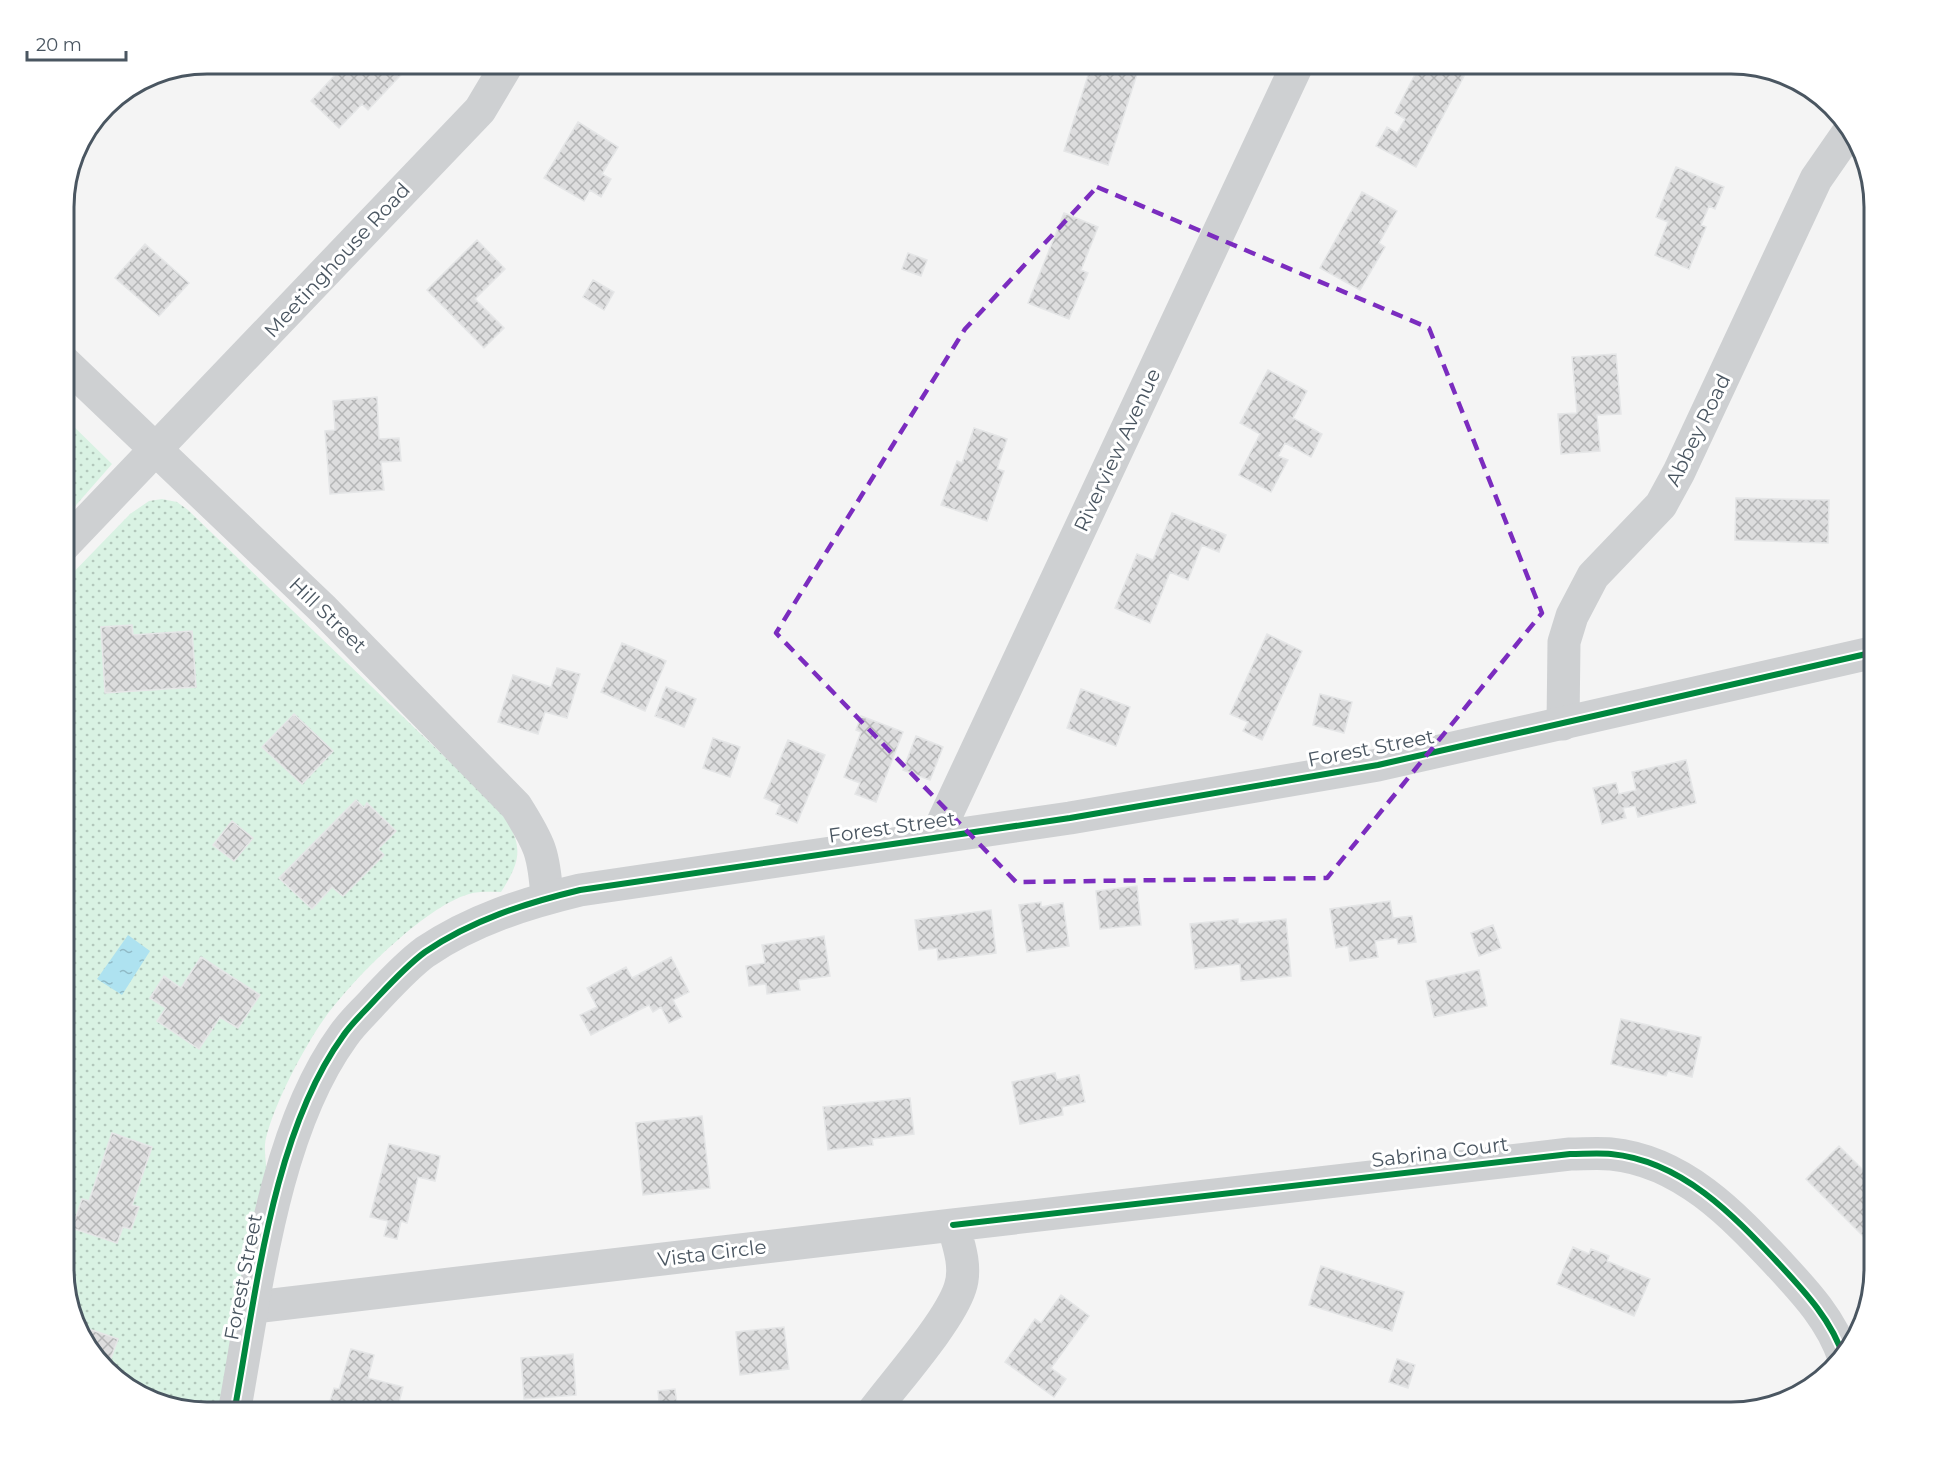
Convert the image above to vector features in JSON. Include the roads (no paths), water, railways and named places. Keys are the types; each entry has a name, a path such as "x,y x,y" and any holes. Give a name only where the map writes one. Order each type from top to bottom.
{"street":[{"name":"Meetinghouse Road","path":"74,534 209,396 310,286 480,110 501,74"},
{"name":"Riverview Avenue","path":"936,837 1293,74"},
{"name":"Abbey Road","path":"1563,724 1564,642 1581,597 1593,576 1661,505 1679,472 1816,179 1845,138"},
{"name":"Hill Street","path":"74,372 324,610 516,806 539,842 545,863 547,898"},
{"name":"Forest Street","path":"236,1402 289,1145 311,1092 343,1036 388,986 425,953 477,923 547,898 654,878 1192,799 1378,765 1864,655"},
{"name":"Sabrina Court","path":"953,1225 1570,1154 1613,1154 1650,1164 1690,1182 1724,1206 1812,1300 1824,1315 1839,1348"},
{"name":"Vista Circle","path":"254,1307 953,1225"},
{"path":"880,1402 947,1314 961,1288 963,1260 953,1225"}],"water":[{"path":"128,935 150,951 122,995 97,979"}]}
